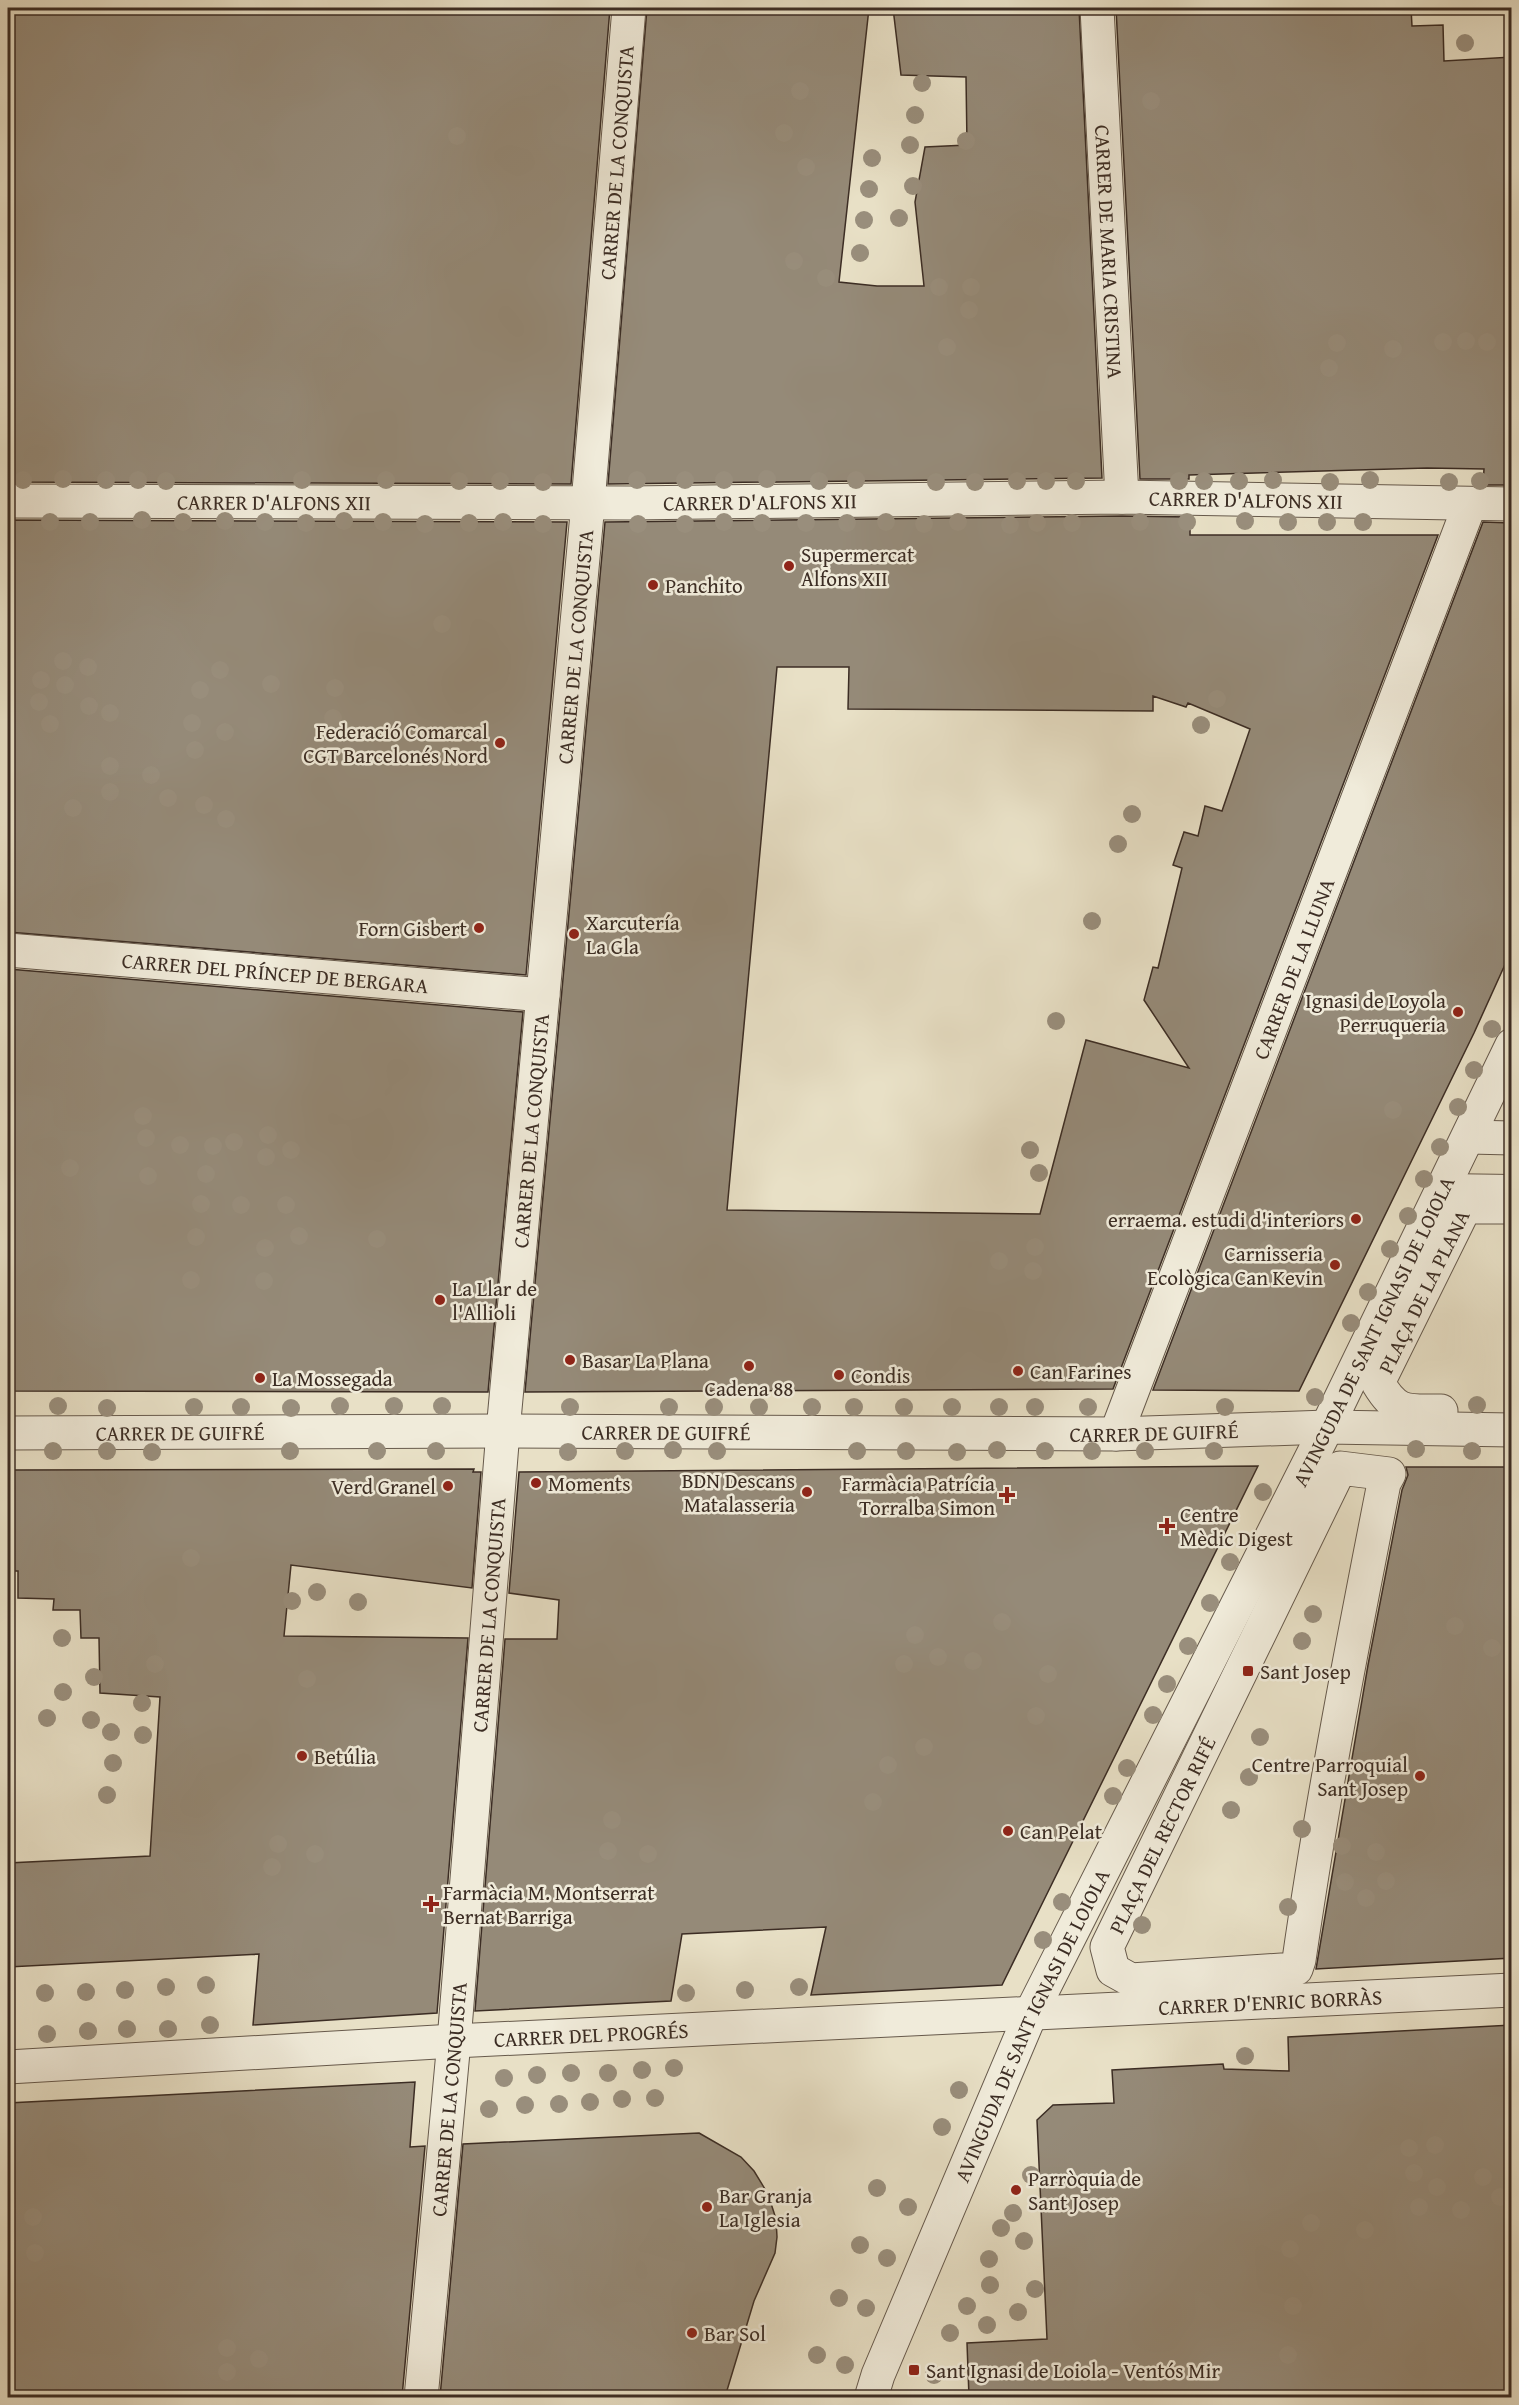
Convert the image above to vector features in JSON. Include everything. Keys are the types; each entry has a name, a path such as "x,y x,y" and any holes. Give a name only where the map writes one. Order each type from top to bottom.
{"street":[{"name":"CARRER DE LA CONQUISTA","path":"421,2397 454,2041 503,1431 588,503 629,8"},
{"name":"CARRER DE MARIA CRISTINA","path":"1097,8 1122,497"},
{"name":"CARRER D'ALFONS XII","path":"8,501 588,503 1122,497 1512,504"},
{"name":"CARRER DE LA LLUNA","path":"1116,1434 1470,504"},
{"name":"CARRER DEL PRÍNCEP DE BERGARA","path":"8,950 543,995"},
{"name":"AVINGUDA DE SANT IGNASI DE LOIOLA","path":"872,2397 878,2375 1031,2013 1327,1427 1512,1045"},
{"path":"1469,1137 1512,1138"},
{"name":"PLAÇA DE LA PLANA","path":"1512,1207 1465,1207 1378,1383 1388,1401 1406,1409 1512,1410"},
{"name":"CARRER DE GUIFRÉ","path":"8,1433 503,1431 1116,1434 1327,1427 1512,1430"},
{"name":"PLAÇA DEL RECTOR RIFÉ","path":"1340,1468 1389,1474 1384,1483 1321,1815 1296,1969 1131,1980 1113,1970 1107,1947 1340,1468"},
{"name":"CARRER D'ENRIC BORRÀS","path":"1031,2013 1512,1990"},
{"name":"CARRER DEL PROGRÉS","path":"8,2067 454,2041 1031,2013"}],"lane":[{"path":"1444,1184 1512,1185"}],"building":[{"path":"8,8 610,8 571,484 8,482"},
{"path":"647,8 869,8 839,282 877,286 924,286 915,202 925,147 967,145 966,77 901,75 893,8 1079,8 1102,478 608,484"},
{"path":"1116,8 1411,8 1412,26 1443,25 1444,61 1512,57 1512,485 1483,485 1484,469 1427,468 1189,475 1189,479 1140,479"},
{"path":"1190,517 1190,535 1438,535 1113,1389 525,1392 605,522","holes":["777,667 849,667 848,709 1153,711 1153,696 1186,707 1188,703 1250,729 1222,811 1205,806 1198,836 1184,832 1173,865 1182,868 1158,968 1153,967 1144,1000 1189,1068 1086,1040 1040,1214 727,1210"]},
{"path":"8,520 567,522 526,975 8,932"},
{"path":"1483,522 1512,523 1512,949 1474,1033 1299,1391 1153,1390"},
{"path":"8,969 523,1012 488,1392 8,1391"},
{"path":"1258,1466 1002,1985 811,1995 826,1927 682,1934 671,2001 475,2011 505,1639 557,1639 559,1600 509,1593 519,1472"},
{"path":"1406,1467 1512,1467 1512,1958 1316,1969 1368,1665 1402,1490 1408,1475"},
{"path":"474,1469 473,1472 481,1472 472,1588 291,1565 284,1636 468,1638 437,2013 253,2025 259,1954 8,1967 8,1863 150,1856 160,1697 100,1693 99,1638 81,1638 80,1610 53,1610 54,1599 18,1598 18,1571 8,1571 8,1470"},
{"path":"1512,2025 1512,2397 969,2397 967,2343 1047,2339 1037,2120 1053,2105 1114,2103 1112,2070 1223,2064 1224,2069 1289,2071 1288,2037"},
{"path":"415,2082 410,2147 425,2146 402,2397 8,2397 8,2103"},
{"path":"699,2133 741,2157 754,2171 768,2194 776,2219 775,2253 754,2301 725,2397 440,2397 463,2144"}],"place":[{"name":"Supermercat Alfons XII","path":"789,566"},
{"name":"Panchito","path":"653,585"},
{"name":"Federació Comarcal CGT Barcelonés Nord","path":"500,743"},
{"name":"Forn Gisbert","path":"479,928"},
{"name":"Xarcutería La Gla","path":"574,934"},
{"name":"Ignasi de Loyola Perruqueria","path":"1458,1012"},
{"name":"erraema. estudi d'interiors","path":"1356,1219"},
{"name":"Carnisseria Ecològica Can Kevin","path":"1335,1265"},
{"name":"La Llar de l'Allioli","path":"440,1300"},
{"name":"Basar La Plana","path":"570,1360"},
{"name":"Cadena 88","path":"749,1366"},
{"name":"Can Farines","path":"1018,1371"},
{"name":"Condis","path":"839,1375"},
{"name":"La Mossegada","path":"260,1378"},
{"name":"Moments","path":"536,1483"},
{"name":"Verd Granel","path":"448,1486"},
{"name":"BDN Descans Matalasseria","path":"807,1492"},
{"name":"Farmàcia Patrícia Torralba Simon","path":"1007,1495"},
{"name":"Centre Mèdic Digest","path":"1167,1526"},
{"name":"Sant Josep","path":"1248,1671"},
{"name":"Betúlia","path":"302,1756"},
{"name":"Centre Parroquial Sant Josep","path":"1420,1776"},
{"name":"Can Pelat","path":"1008,1831"},
{"name":"Farmàcia M. Montserrat Bernat Barriga","path":"431,1904"},
{"name":"Parròquia de Sant Josep","path":"1016,2190"},
{"name":"Bar Granja La Iglesia","path":"707,2207"},
{"name":"Bar Sol","path":"692,2333"},
{"name":"Sant Ignasi de Loiola - Ventós Mir","path":"914,2370"}]}
